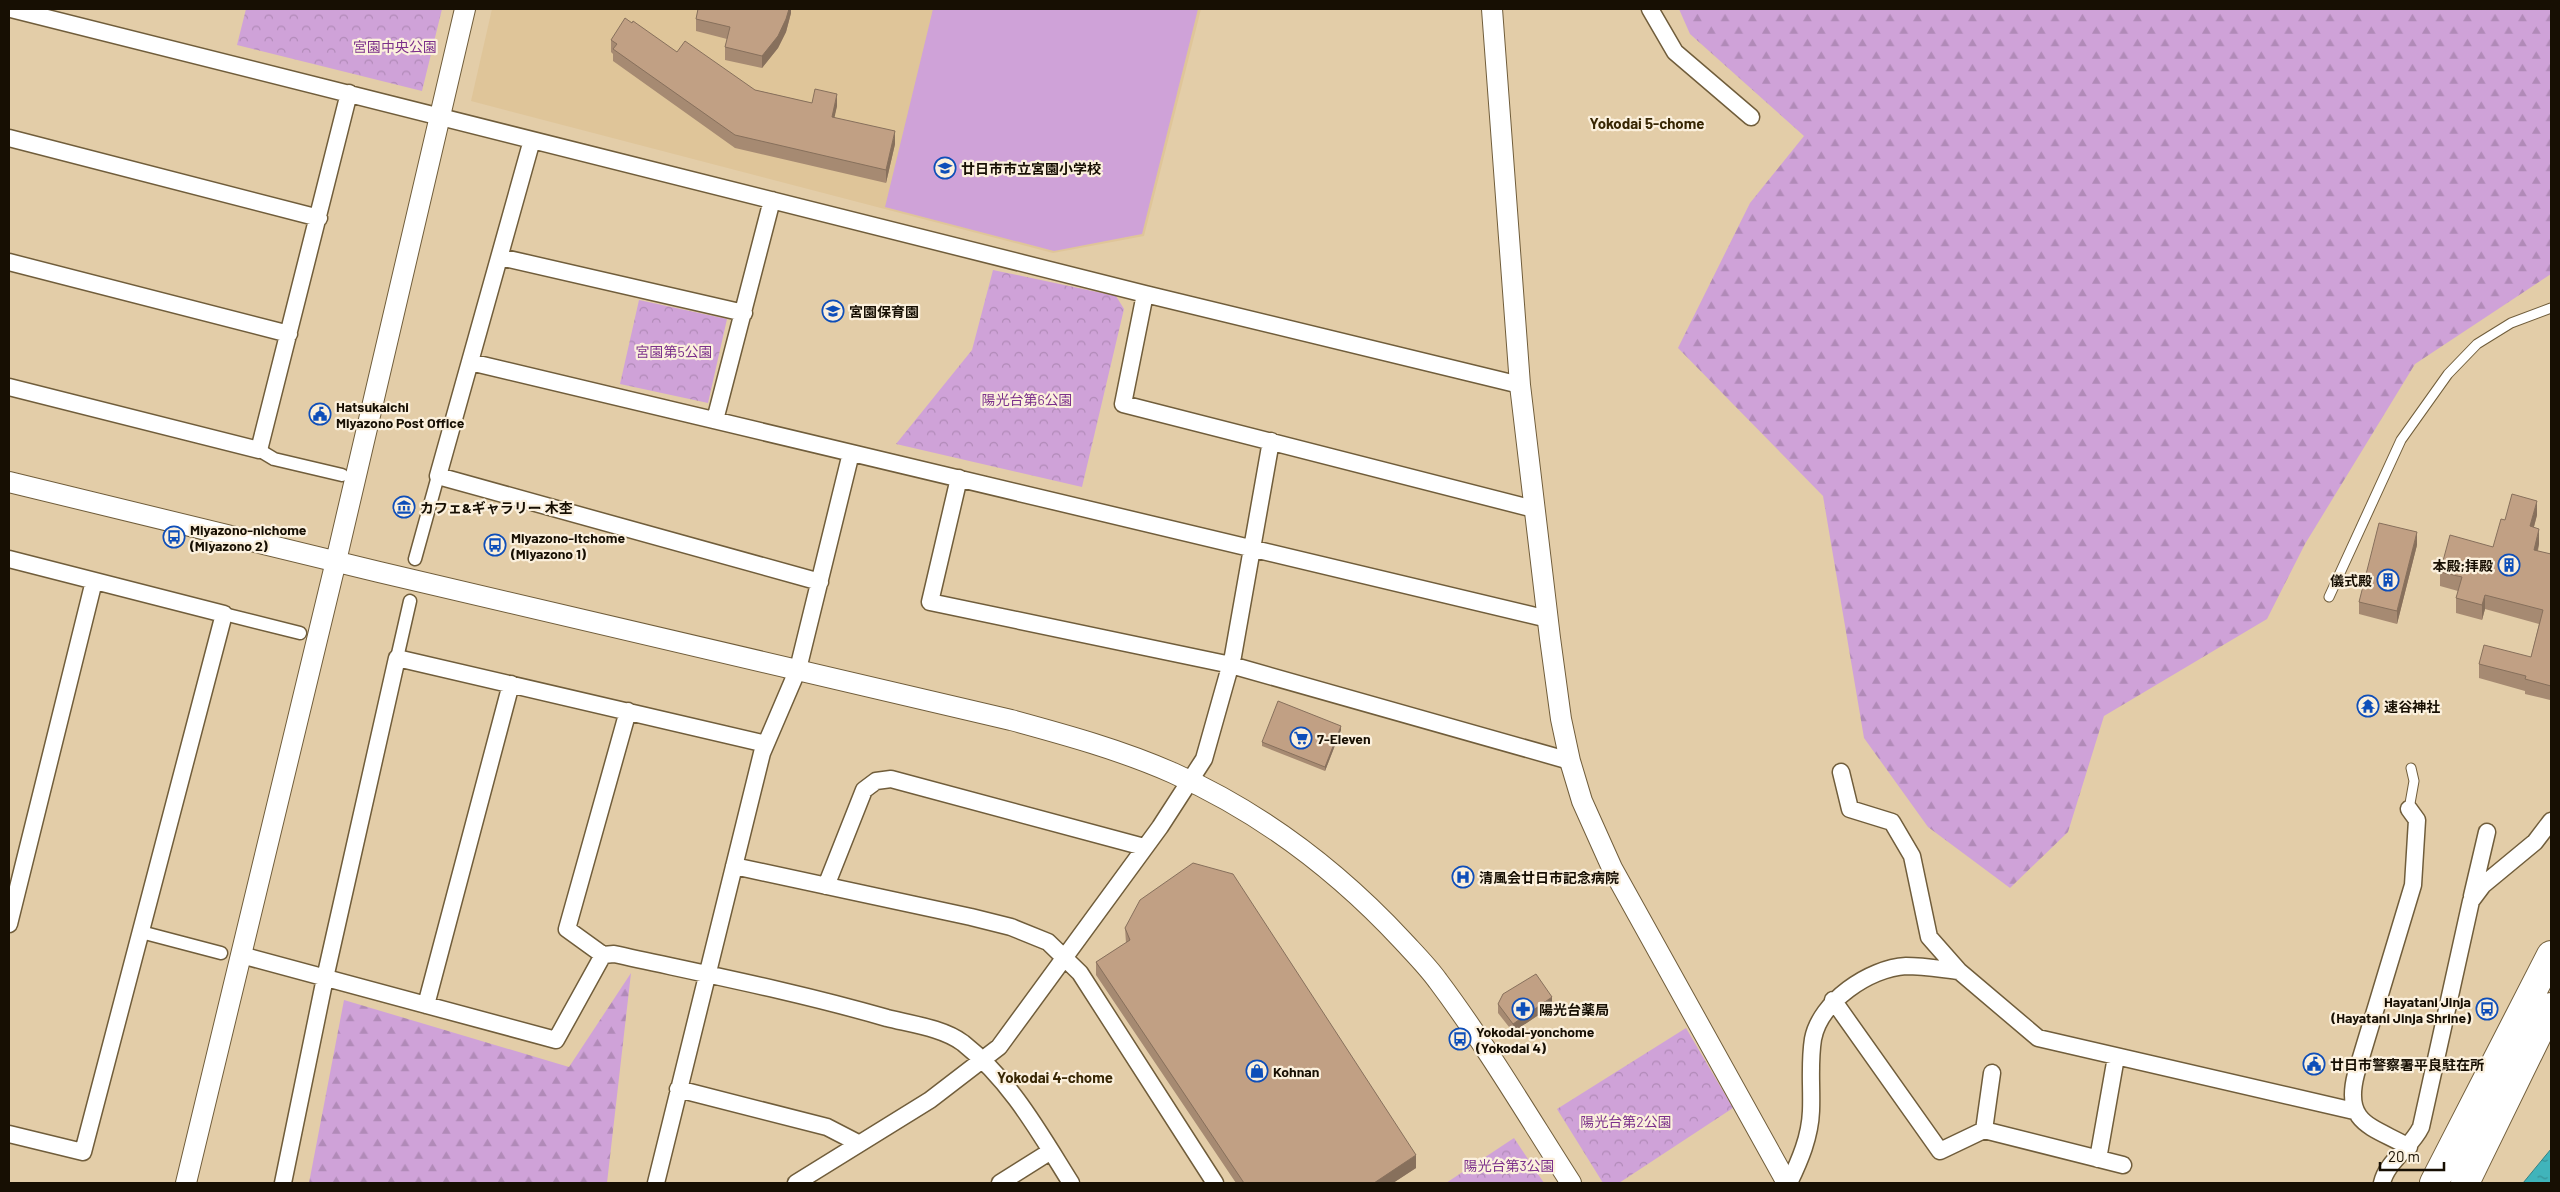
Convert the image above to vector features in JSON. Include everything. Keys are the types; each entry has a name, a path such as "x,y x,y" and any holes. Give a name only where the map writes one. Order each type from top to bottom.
{"highway":[{"path":"2434,1183 2551,955"},
{"path":"2464,1183 2551,1007"}],"street":[{"path":"11,9 1145,294 1520,385"},
{"path":"186,1183 231,954 336,561 464,9"},
{"path":"1492,9 1520,385 1561,719 1570,761 1582,801 1612,868 1788,1183"},
{"path":"1650,9 1675,52 1751,118"},
{"path":"260,450 349,93"},
{"path":"9,138 319,218"},
{"path":"415,559 532,140"},
{"path":"715,420 772,200"},
{"path":"500,256 744,313"},
{"path":"9,262 289,334"},
{"path":"1145,294 1124,404 1534,508"},
{"path":"470,362 1548,619"},
{"path":"9,387 260,450 274,459 342,475"},
{"path":"796,1183 930,1100 999,1047 1190,782 1204,759 1231,665 1270,441"},
{"path":"656,1183 678,1089 766,744 798,669 851,453"},
{"path":"438,476 820,582"},
{"path":"959,478 930,602 1231,665 1570,761"},
{"path":"9,482 1011,720 1089,741 1190,782 1280,833 1348,885 1380,916 1438,980 1571,1183"},
{"path":"9,559 300,632"},
{"path":"9,924 94,581"},
{"path":"283,1183 325,978 410,601"},
{"path":"9,1134 84,1152 224,614"},
{"path":"397,658 766,744"},
{"path":"426,1005 510,684"},
{"path":"628,712 568,929 603,955 614,954 832,1002 940,1032 961,1042 982,1060 1020,1101 1071,1183"},
{"path":"1841,772 1850,809 1892,822 1903,839 1912,856 1929,937 1959,970 2038,1038 2354,1111"},
{"path":"826,886 864,790 876,781 890,779 1144,847"},
{"path":"2409,809 2418,820 2413,885 2356,1074 2352,1100 2354,1111 2360,1120 2409,1147"},
{"path":"2471,901 2483,885 2535,842 2551,821"},
{"path":"2382,1183 2384,1175 2417,1135 2424,1119 2487,832"},
{"path":"734,866 1011,927 1048,942 1080,974 1215,1183"},
{"path":"141,932 325,978 556,1040 603,955"},
{"path":"1788,1183 1805,1148 1811,1112 1809,1074 1814,1037 1833,1000 1867,976 1904,966 1959,970"},
{"path":"1833,1000 1940,1151 1984,1130 2123,1165"},
{"path":"2098,1159 2116,1057"},
{"path":"1984,1130 1992,1073"},
{"path":"678,1089 827,1127 858,1143"},
{"path":"1000,1183 1050,1151"}],"lane":[{"path":"2329,597 2401,440 2448,374 2477,344 2512,323 2551,308"},
{"path":"2409,809 2414,782 2411,768"}],"shaded area":[{"name":"廿日市市立宮園小学校","path":"492,9 1201,9 1144,236 1053,253 471,101"}],"green space":[{"name":"宮園中央公園","path":"246,9 442,9 422,91 237,45"},
{"path":"933,9 1198,9 1142,234 1054,251 885,207"},
{"path":"1679,9 2551,9 2551,274 2415,364 2305,544 2267,619 2104,716 2068,832 2010,888 1928,827 1864,738 1823,496 1678,348 1750,203 1804,136 1690,34"},
{"name":"陽光台第6公園","path":"993,270 1116,296 1124,309 1082,487 896,444 972,350"},
{"name":"宮園第5公園","path":"639,300 727,319 708,403 620,384"},
{"path":"631,973 607,1183 309,1183 344,1000 569,1067"},
{"name":"陽光台第2公園","path":"1686,1028 1733,1108 1619,1183 1603,1183 1557,1109"},
{"name":"陽光台第3公園","path":"1514,1138 1544,1183 1446,1183"}],"water":[{"path":"2551,1149 2551,1183 2523,1183"}],"building":[{"path":"698,9 789,9 778,36 762,56 725,47 730,27 696,19"},
{"path":"625,18 632,23 633,21 677,52 685,41 755,90 812,103 815,89 837,94 832,117 895,131 886,170 735,135 613,49 617,44 611,40"},
{"path":"2512,494 2537,501 2530,526 2539,529 2534,550 2551,554 2551,686 2525,679 2526,676 2479,664 2484,645 2531,657 2543,610 2485,595 2482,605 2456,598 2462,577 2440,572 2450,535 2493,547 2501,519 2505,520"},
{"name":"儀式殿","path":"2379,523 2417,532 2397,611 2359,602"},
{"name":"7-Eleven","path":"1278,701 1341,726 1325,767 1262,742"},
{"name":"Kohnan","path":"1193,863 1233,874 1416,1155 1374,1183 1244,1183 1096,962 1130,940 1125,928 1140,900"},
{"name":"陽光台薬局","path":"1536,974 1552,997 1513,1024 1498,1004 1503,994"}],"place":[{"name":"廿日市市立宮園小学校","path":"945,168"},
{"name":"宮園保育園","path":"833,311"},
{"name":"Hatsukaichi Miyazono Post Office","path":"320,414"},
{"name":"カフェ&ギャラリー 木杢","path":"404,507"},
{"name":"Miyazono-nichome (Miyazono 2)","path":"174,537"},
{"name":"Miyazono-itchome (Miyazono 1)","path":"495,545"},
{"name":"本殿;拝殿","path":"2509,565"},
{"name":"儀式殿","path":"2388,580"},
{"name":"速谷神社","path":"2368,706"},
{"name":"7-Eleven","path":"1301,738"},
{"name":"清風会廿日市記念病院","path":"1463,877"},
{"name":"陽光台薬局","path":"1523,1009"},
{"name":"Hayatani Jinja (Hayatani Jinja Shrine)","path":"2487,1009"},
{"name":"Yokodai-yonchome (Yokodai 4)","path":"1460,1039"},
{"name":"廿日市警察署平良駐在所","path":"2314,1064"},
{"name":"Kohnan","path":"1257,1071"}],"district":[{"name":"Yokodai 5-chome","path":"1647,123"},
{"name":"Yokodai 4-chome","path":"1055,1077"}]}
